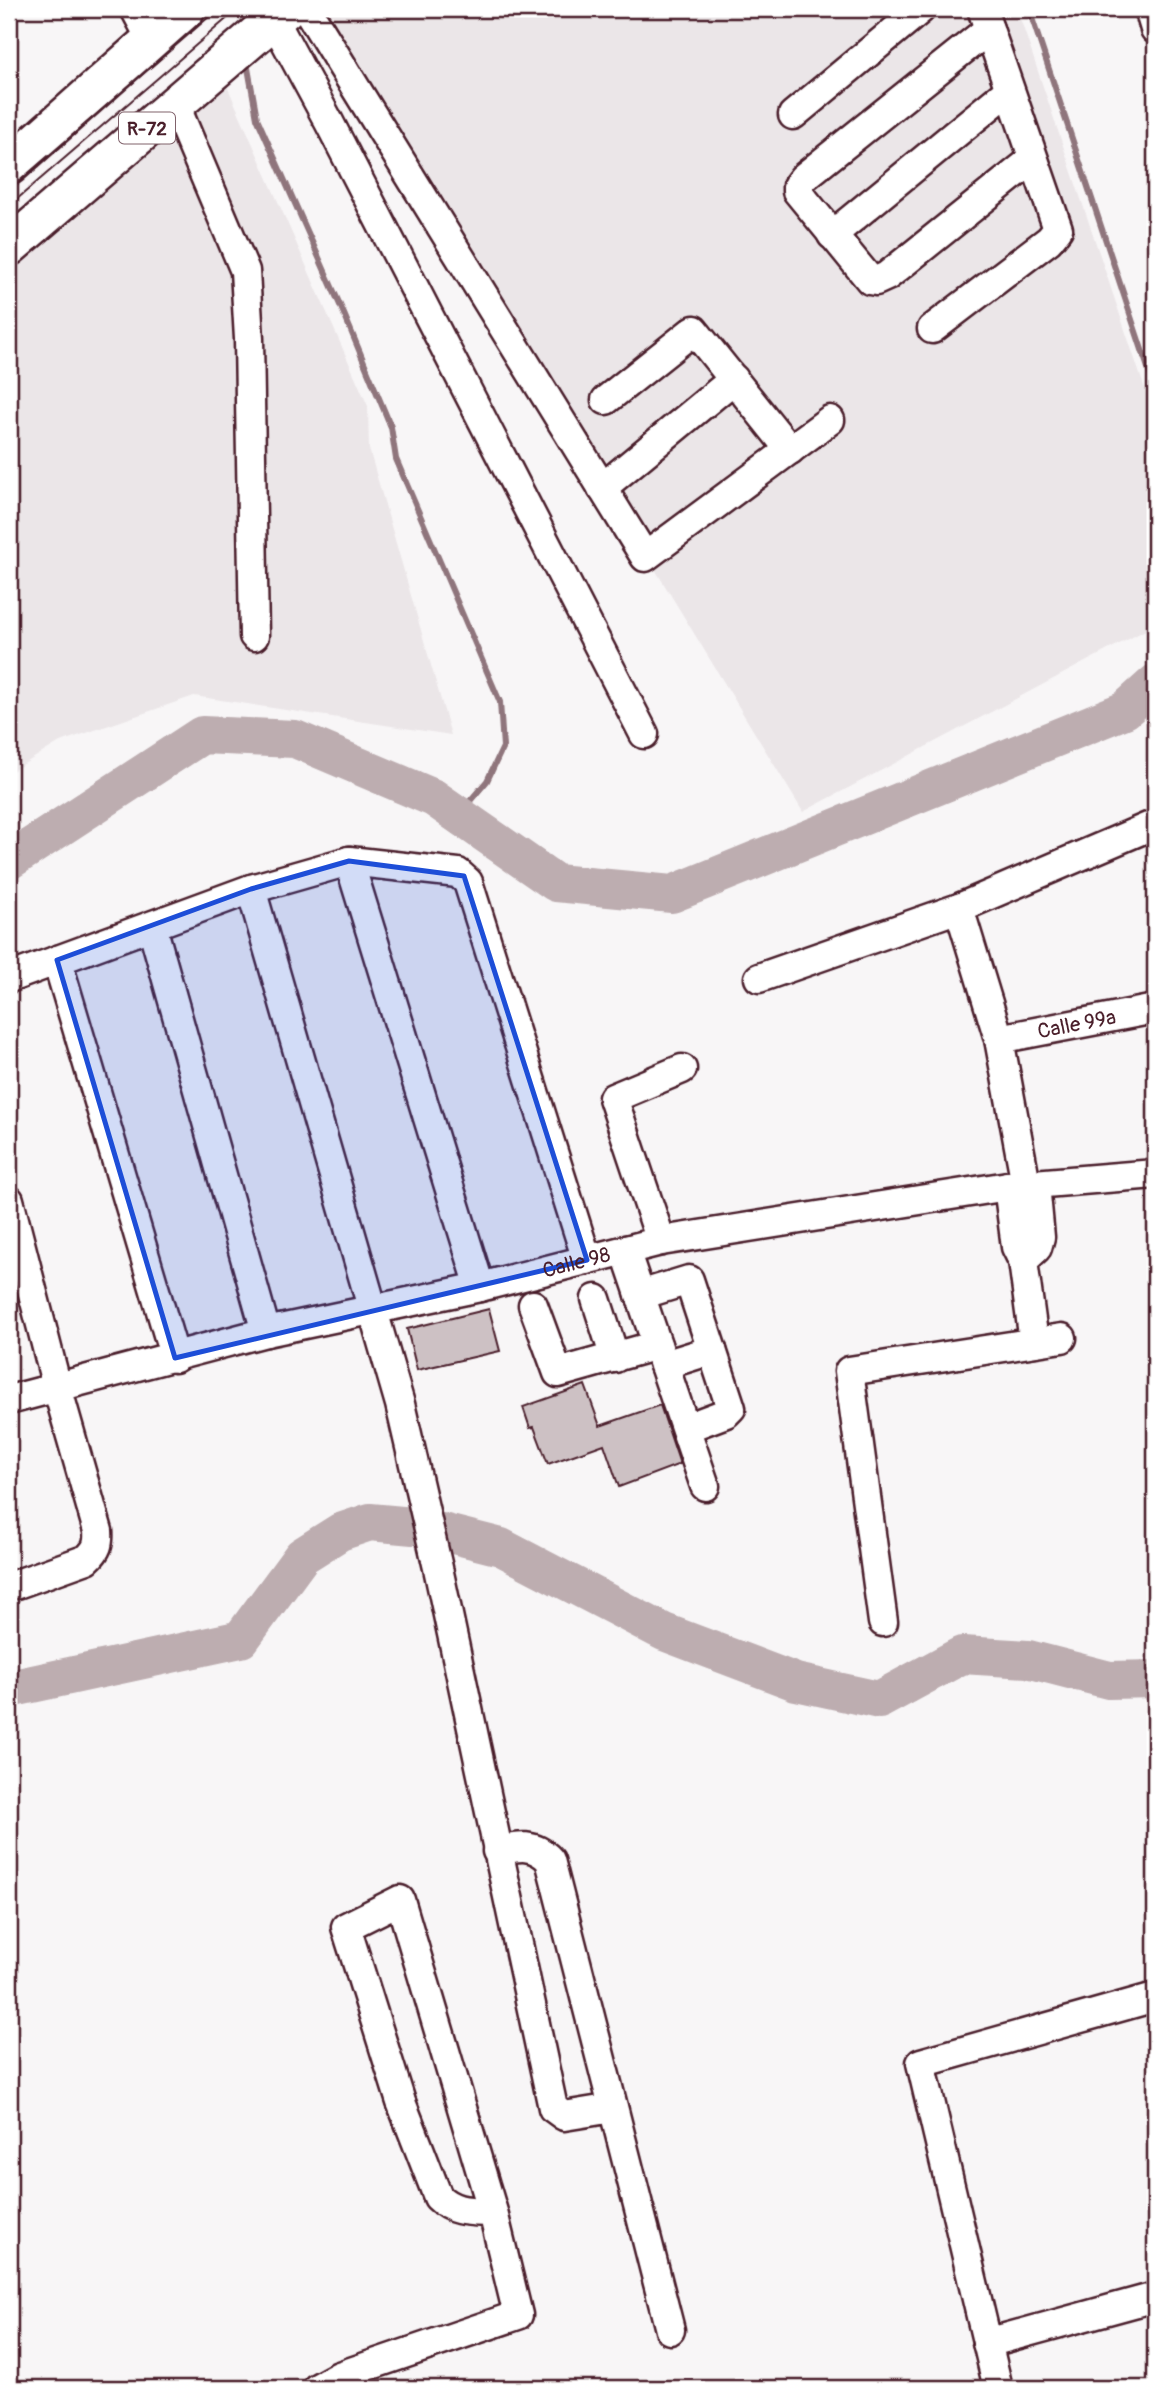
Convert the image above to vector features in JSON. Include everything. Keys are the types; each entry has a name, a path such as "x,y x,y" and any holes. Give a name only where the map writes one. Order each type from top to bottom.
{"main road":[{"path":"9,166 143,24 186,9"},
{"name":"R-72","path":"9,247 289,12"}],"street":[{"path":"793,115 921,9"},
{"path":"1149,9 1155,29"},
{"path":"289,12 645,556 830,420"},
{"path":"289,12 330,122 644,734"},
{"path":"932,329 1055,235 1058,229 986,19 800,181 797,191 870,280 883,279 1033,159"},
{"path":"832,235 1009,90"},
{"path":"175,105 245,271 249,339 254,636"},
{"path":"607,400 694,330 790,450"},
{"path":"602,488 734,379"},
{"path":"759,978 959,908 1155,824"},
{"path":"349,861 480,1287"},
{"path":"9,978 251,888 349,861 458,873 468,882 587,1260"},
{"path":"251,888 400,1404 438,1568 553,2108 564,2116 613,2108"},
{"path":"959,908 999,1039 1023,1185 1040,1237 1037,1248 1023,1261 1034,1342"},
{"path":"152,926 266,1332"},
{"path":"57,960 175,1358"},
{"name":"Calle 99a","path":"999,1039 1155,1009"},
{"path":"661,1241 613,1098 682,1069"},
{"name":"Calle 98","path":"9,1400 266,1332 480,1287 661,1241 1023,1185 1155,1174"},
{"path":"9,1200 99,1543 95,1553 88,1559 17,1584"},
{"path":"625,1250 705,1486"},
{"path":"640,1295 689,1280 731,1410 686,1428"},
{"path":"596,1298 615,1358"},
{"path":"533,1306 558,1373 615,1358 712,1350"},
{"path":"883,1622 849,1371 1062,1338"},
{"path":"497,1851 530,1846 541,1851 550,1860 670,2330"},
{"path":"317,2388 339,2375 518,2315 493,2211 400,1900 346,1927 401,2102 438,2197 448,2206 460,2211 493,2211"},
{"path":"998,2388 921,2063 1155,1997"},
{"path":"987,2343 1155,2297"}],"highlighted area":[{"path":"349,861 464,876 587,1260 175,1358 57,960 251,889"}],"shaded area":[{"path":"1017,9 1155,419 1155,625 803,812 314,10"},
{"path":"224,79 368,406 369,449 451,735 194,696 60,742 9,773 9,269"}],"building":[{"path":"489,1309 500,1351 417,1370 407,1329"},
{"path":"585,1385 600,1426 660,1405 680,1464 619,1487 604,1444 548,1464 523,1407"}],"waterway":[{"path":"1029,9 1155,389"},
{"path":"248,68 257,118 344,314 391,427 396,459 500,702 503,747 487,781 458,815"},
{"path":"9,861 202,735 295,739 434,798 556,883 672,894 1125,710 1155,683"},
{"path":"9,1689 241,1639 302,1556 340,1532 370,1522 413,1526"},
{"path":"442,1532 501,1547 664,1632 796,1682 879,1700 962,1655 1028,1659 1109,1680 1155,1679"}],"tram line":[{"path":"9,190 218,9"},
{"path":"9,206 238,9"}]}
